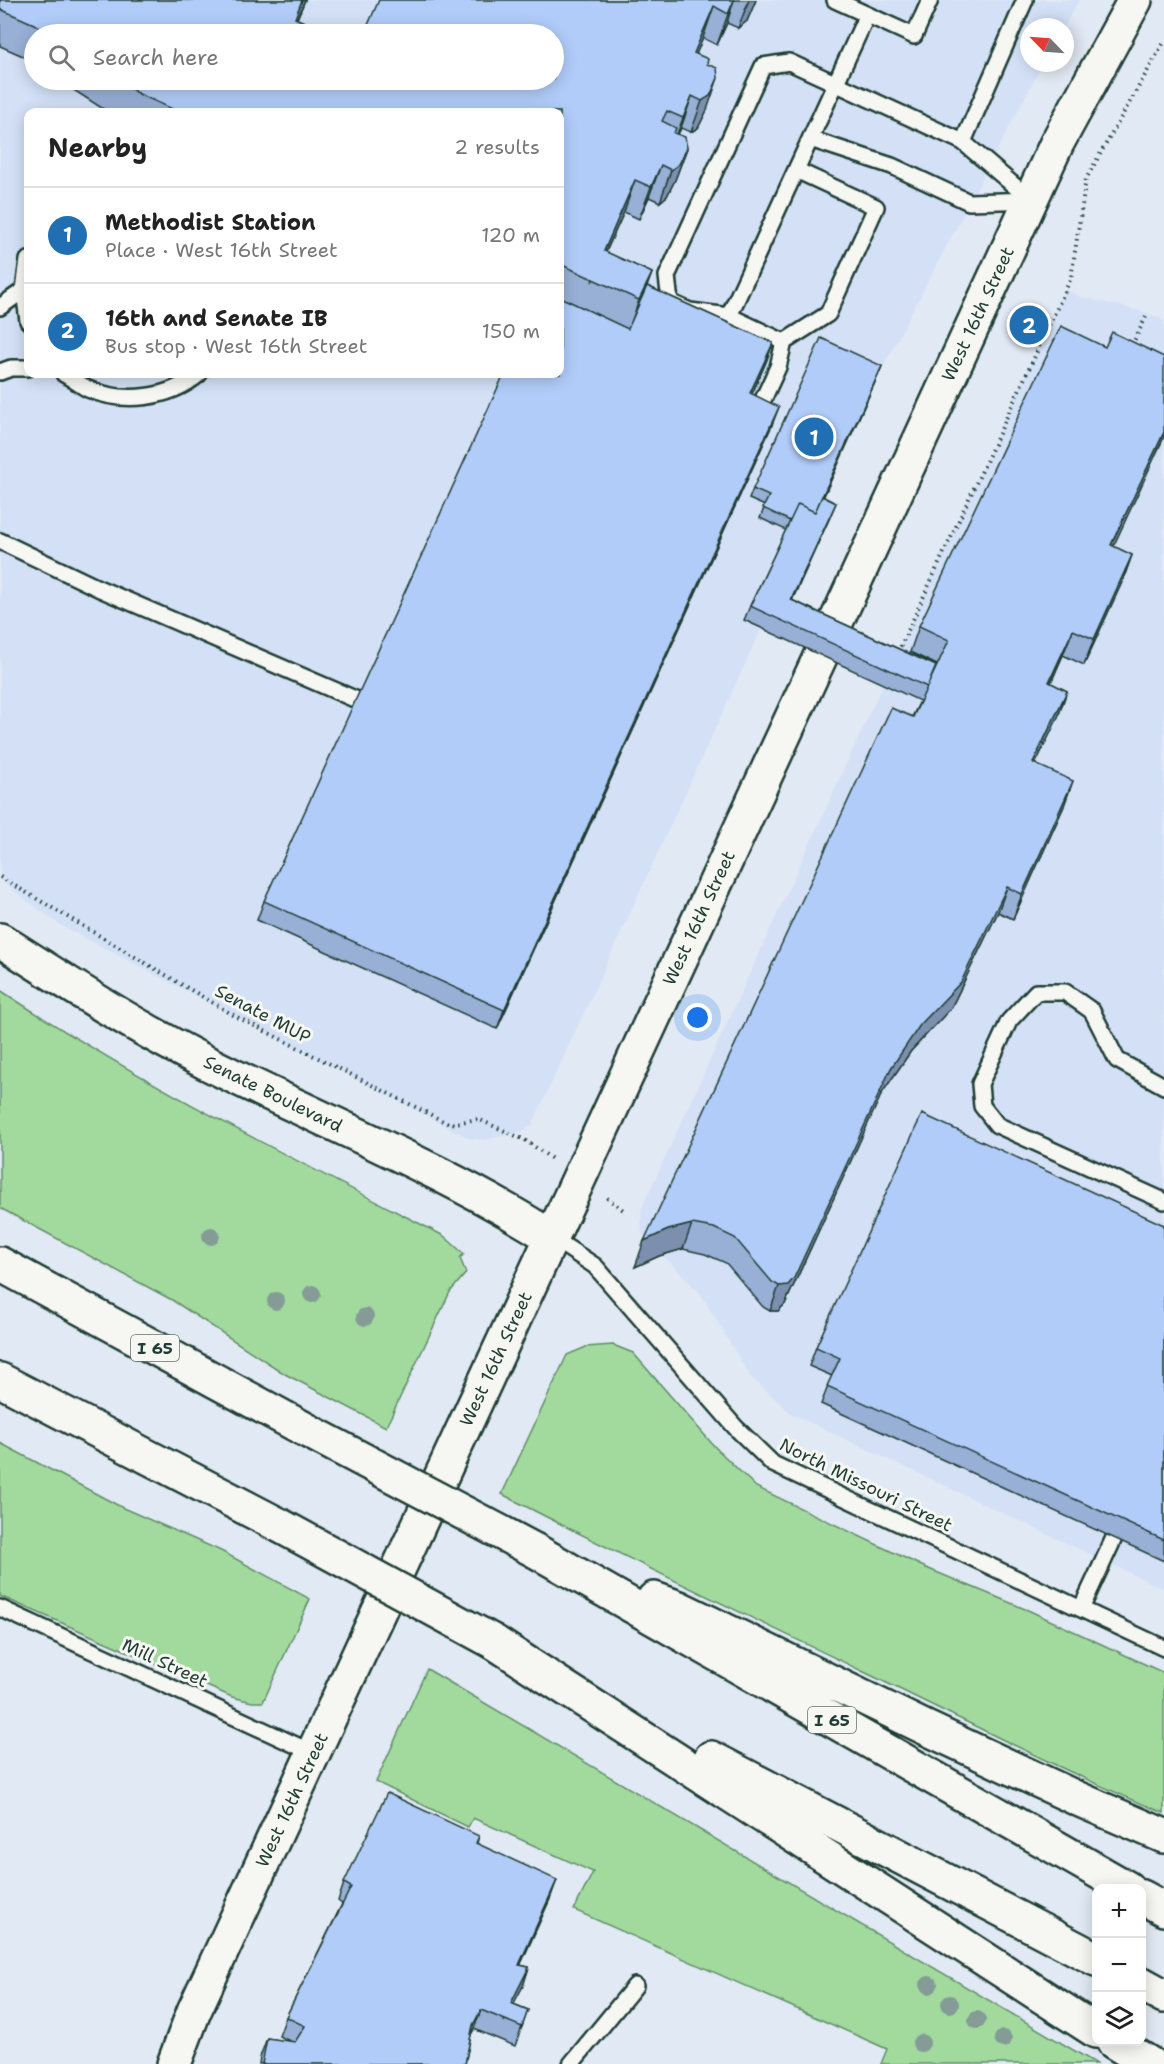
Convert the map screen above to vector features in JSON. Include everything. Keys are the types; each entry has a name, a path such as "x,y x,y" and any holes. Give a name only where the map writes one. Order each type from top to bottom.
{"main road":[{"name":"West 16th Street","path":"174,2064 194,2011 315,1754 1030,200 1095,70 1135,0"},
{"name":"Senate Boulevard","path":"0,940 110,1009 206,1062 483,1195 551,1237"},
{"name":"I 65","path":"0,1264 545,1556 1120,1884"},
{"path":"0,1380 279,1525 494,1642 547,1674 1092,2028"},
{"path":"545,1556 679,1608 985,1756 1164,1836"},
{"path":"547,1674 1092,1957"},
{"path":"1146,1898 1164,1909"},
{"path":"1146,1986 1164,1996"},
{"path":"1121,2046 1150,2064"}],"lane":[{"path":"835,0 914,36 930,0"},
{"path":"963,142 1025,0"},
{"path":"729,316 867,15"},
{"path":"784,342 729,316 690,311 670,302 667,276 763,66 789,62 963,142 1030,200"},
{"path":"810,139 892,166 969,202 1030,200"},
{"path":"755,417 778,367 784,342 828,314 876,207 796,170"},
{"path":"0,307 24,290"},
{"path":"0,372 10,368 24,369"},
{"path":"70,378 88,389 121,398 156,395 188,383 194,378"},
{"path":"0,541 98,588 357,700"},
{"path":"1164,1086 1118,1060 1092,1011 1065,992 1036,992 1009,1021 980,1084 982,1106 997,1125 1164,1201"},
{"name":"North Missouri Street","path":"551,1237 595,1266 736,1428 773,1464 1164,1648"},
{"path":"1081,1609 1114,1538"},
{"name":"Mill Street","path":"0,1608 315,1754"},
{"path":"571,2064 635,1986"}],"path":[{"path":"897,653 1071,278 1086,179 1164,42"},
{"path":"1130,349 1148,313"},
{"name":"Senate MUP","path":"0,877 235,1016 438,1119 449,1124 478,1119 525,1140"}],"shaded area":[{"path":"0,0 1079,0 1069,18 1020,18 1020,72 1038,72 878,376 532,1125 520,1132 485,1140 469,1138 60,925 0,880"},
{"path":"1065,289 1078,296 1148,313 1164,321 1164,1589 792,1414 750,1376 700,1293 642,1234 641,1210"}],"green space":[{"path":"0,990 163,1089 444,1236 464,1254 460,1258 466,1273 450,1292 386,1427 285,1374 172,1300 0,1208"},
{"path":"613,1345 633,1353 715,1447 756,1487 924,1567 1030,1611 1164,1673 1164,1813 1013,1745 502,1494 567,1355 586,1347"},
{"path":"0,1443 123,1508 221,1551 310,1599 263,1702 232,1697 0,1596"},
{"path":"427,1669 1097,2064 881,2064 887,2049 574,1910 593,1872 473,1818 468,1827 376,1782"}],"building":[{"path":"0,0 302,0 295,18 309,24 34,24 0,9"},
{"path":"379,0 734,0 728,14 714,6 694,53 708,59 707,64 717,68 718,78 710,96 702,101 692,96 683,118 667,111 662,121 676,128 674,133 685,137 687,148 679,164 671,170 661,165 651,187 635,180 604,251 652,273 639,300 564,266 564,108 170,108 133,90 564,90 564,24 368,24"},
{"path":"647,286 773,343 750,393 779,407 504,1010 264,901 502,378 564,378 564,299 628,329"},
{"path":"1061,326 1105,347 1112,332 1164,357 1164,432 1111,545 1132,555 1094,639 1073,630 1049,682 1067,691 1033,763 1073,781 1022,894 1007,887 961,982 920,1025 891,1068 794,1278 788,1285 779,1286 772,1282 735,1238 714,1228 692,1224 668,1230 644,1241 891,708 913,717 949,640 919,626"},
{"path":"821,338 882,366 815,512 798,504 790,521 763,508 769,496 753,489"},
{"path":"822,496 836,503 791,600 936,666 927,687 750,606 798,504 815,512"},
{"path":"922,1114 1164,1225 1164,1540 827,1386 840,1358 816,1347"},
{"path":"387,1793 479,1836 476,1843 557,1880 519,1965 529,1967 511,2003 528,2010 522,2027 481,2010 473,2025 465,2064 262,2064 267,2038 295,2042 305,2026 286,2017 351,1887 344,1883"}],"place":[{"name":"16th and Senate IB","path":"1029,325"},
{"name":"Methodist Station","path":"814,437"}]}
